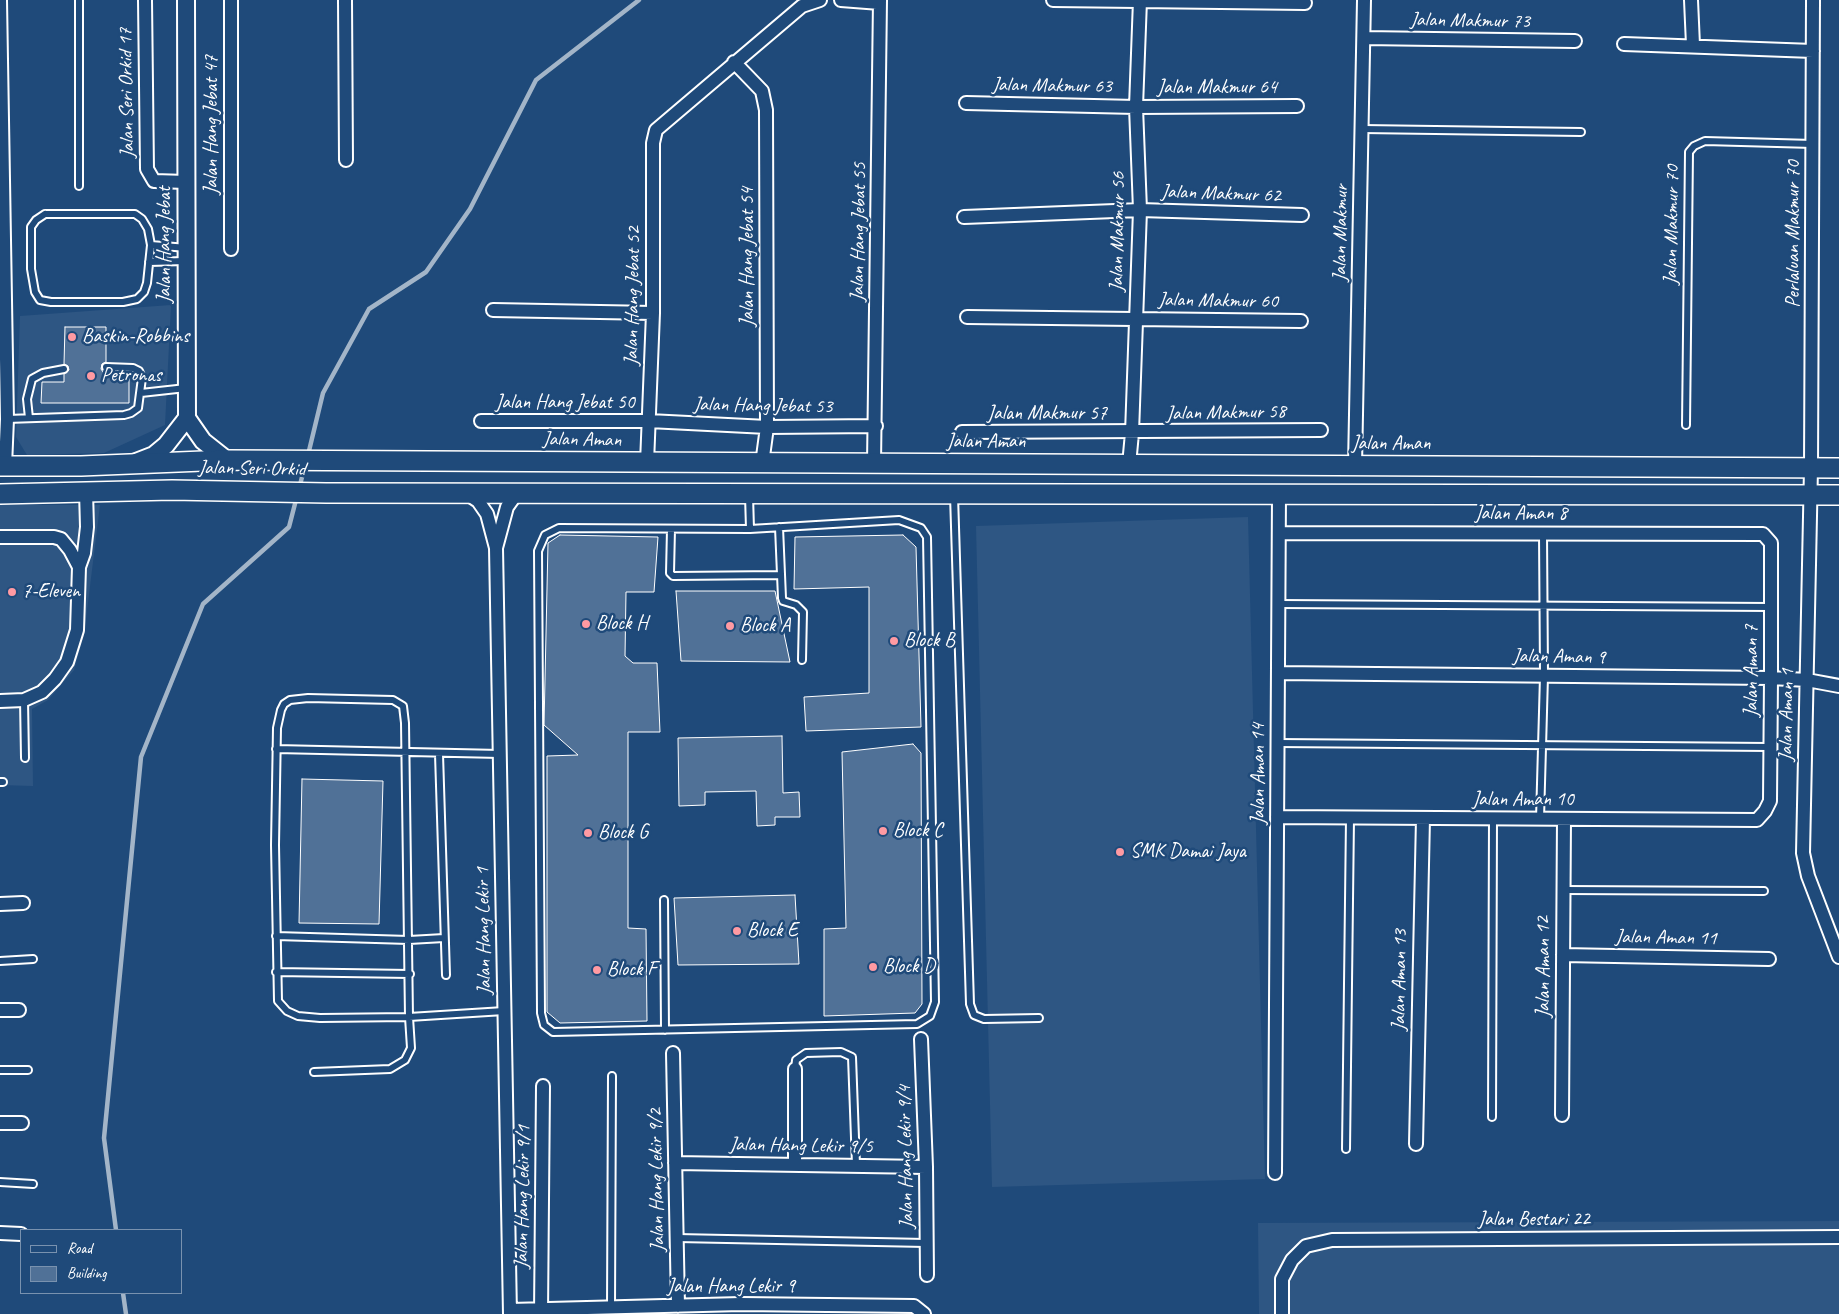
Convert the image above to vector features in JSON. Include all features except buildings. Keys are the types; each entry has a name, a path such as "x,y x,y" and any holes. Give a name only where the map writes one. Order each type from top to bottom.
{"main road":[{"name":"Jalan Aman","path":"134,463 227,460 1129,466 1839,468"},
{"path":"3,466 82,466 134,463"},
{"name":"Jalan Seri Orkid","path":"0,494 86,491 511,493"},
{"path":"511,493 1839,496"}],"street":[{"path":"0,0 3,466"},
{"name":"Jalan Seri Orkid 17","path":"145,0 147,169 154,181 187,182"},
{"name":"Jalan Hang Jebat","path":"186,0 187,418"},
{"name":"Jalan Hang Jebat 47","path":"231,0 231,249"},
{"path":"345,0 346,160"},
{"path":"734,62 802,6 820,0"},
{"path":"841,0 880,1"},
{"path":"1053,0 1305,3"},
{"name":"Jalan Makmur","path":"1355,466 1364,0"},
{"path":"1691,0 1693,45"},
{"name":"Perlaluan Makmur 70","path":"1812,468 1813,0"},
{"name":"Jalan Hang Jebat 55","path":"874,464 876,426 880,1"},
{"name":"Jalan Makmur 56","path":"1129,466 1132,433 1140,210 1136,107 1140,1"},
{"name":"Jalan Makmur 73","path":"1364,38 1575,41"},
{"path":"1624,44 1693,45 1813,51"},
{"name":"Jalan Hang Jebat 52","path":"647,463 653,314 653,143 656,130 734,62"},
{"name":"Jalan Hang Jebat 54","path":"734,62 762,91 765,99 767,427 762,464"},
{"name":"Jalan Makmur 63","path":"966,103 1136,107"},
{"name":"Jalan Makmur 64","path":"1136,107 1297,106"},
{"name":"Jalan Makmur 62","path":"964,217 1140,210 1302,215"},
{"path":"493,310 653,314"},
{"name":"Jalan Makmur 60","path":"967,317 1301,320"},
{"path":"134,463 154,455 166,445 187,418 203,441 227,460"},
{"name":"Jalan Hang Jebat 50","path":"481,421 650,422"},
{"name":"Jalan Hang Jebat 53","path":"650,422 767,427 876,426"},
{"name":"Jalan Makmur 58","path":"1132,433 1321,430"},
{"name":"Jalan Makmur 57","path":"962,432 1132,433"},
{"name":"Jalan Aman 1","path":"1812,468 1804,864 1839,957"},
{"path":"0,701 24,700 42,692 55,679 67,662 77,630 79,567 84,552 87,527 86,491"},
{"name":"Jalan Hang Lekir 1","path":"466,493 478,501 487,514 496,548 510,1312"},
{"name":"Jalan Hang Lekir 1","path":"496,548 511,493"},
{"name":"Jalan Aman 14","path":"1275,1173 1279,495"},
{"name":"Jalan Aman 8","path":"1279,533 1762,534"},
{"name":"Jalan Aman 7","path":"1762,534 1771,543 1770,801 1765,811"},
{"path":"0,538 54,537 61,539 70,550 79,567"},
{"name":"Jalan Aman 9","path":"1278,673 1771,678 1807,680 1839,686"},
{"name":"Jalan Aman 10","path":"1277,817 1757,820 1765,811"},
{"name":"Jalan Aman 13","path":"1416,1144 1423,818"},
{"name":"Jalan Aman 12","path":"1562,1115 1564,819"},
{"path":"0,904 22,903"},
{"name":"Jalan Aman 11","path":"1563,955 1769,958"},
{"path":"0,1010 19,1010"},
{"name":"Jalan Hang Lekir 9/4","path":"921,1039 926,1166 927,1275"},
{"name":"Jalan Hang Lekir 9/2","path":"673,1053 678,1306"},
{"path":"795,1069 795,1165"},
{"name":"Jalan Hang Lekir 9/1","path":"540,1311 543,1086"},
{"path":"0,1123 22,1123"},
{"name":"Jalan Hang Lekir 9/5","path":"675,1163 926,1166"},
{"path":"0,1233 20,1234"},
{"name":"Jalan Bestari 22","path":"1282,1314 1282,1279 1292,1260 1306,1246 1332,1240 1839,1237"},
{"name":"Jalan Hang Lekir 9","path":"510,1312 678,1306 741,1309 914,1306 923,1312"}],"lane":[{"path":"79,0 79,186"},
{"path":"1362,130 1581,132"},
{"name":"Jalan Makmur 70","path":"1686,425 1689,152 1694,146 1704,141 1813,144"},
{"path":"45,214 135,214 142,219 148,229 150,246 147,283 144,292 137,299 123,302 51,302 40,300 35,292 31,269 31,227 36,220 45,214"},
{"path":"150,246 187,254"},
{"path":"149,262 187,254"},
{"path":"3,419 124,415 138,408 142,378 139,371 133,368 106,367"},
{"path":"29,418 27,399 32,379 43,373 64,369"},
{"path":"141,393 187,387"},
{"path":"750,494 750,529"},
{"path":"954,494 970,1004 974,1015 984,1019 1039,1018"},
{"path":"899,520 921,528 927,537 935,1002 930,1016 917,1024 553,1032 544,1025 541,1013 538,551 546,535 559,528 750,529 899,520"},
{"path":"779,527 780,575 784,601 796,605 803,612 802,660"},
{"path":"671,529 670,573 673,576 780,575"},
{"path":"1540,819 1544,676 1543,533"},
{"path":"1278,604 1771,607"},
{"path":"314,1072 378,1071 397,1067 406,1060 411,1048 409,1017 406,752 403,706 393,700 380,698 308,698 290,700 284,704 278,718 276,750 276,972 278,1001 287,1011 298,1016 320,1018 409,1017 504,1011"},
{"path":"24,700 25,758"},
{"path":"1278,743 1770,747"},
{"path":"276,750 500,754"},
{"path":"439,754 446,975"},
{"path":"1346,1149 1350,818"},
{"path":"1492,1116 1493,818"},
{"path":"1564,890 1764,890"},
{"path":"664,900 665,1030"},
{"path":"276,936 409,940 444,938"},
{"path":"0,961 33,959"},
{"path":"276,972 410,974"},
{"path":"795,1069 796,1060 806,1053 841,1052 852,1058 856,1165"},
{"path":"0,1070 28,1070"},
{"path":"611,1307 612,1076"},
{"path":"0,1182 34,1184"},
{"path":"676,1238 926,1243"}],"shaded area":[{"path":"171,305 165,425 104,453 27,455 16,437 20,316"},
{"path":"0,505 100,505 84,635 74,670 48,700 32,709 33,786 0,785"},
{"name":"SMK Damai Jaya","path":"1248,517 1265,1179 992,1187 976,526"},
{"path":"1839,1221 1839,1314 1259,1314 1258,1223"}],"waterway":[{"path":"308,455 323,393 369,309 426,272 470,209 536,80 639,0"},
{"path":"299,489 305,465"},
{"path":"116,1229 104,1138 141,757 203,604 289,527 297,496"},
{"path":"123,1294 126,1314"}],"place":[{"name":"Baskin-Robbins","path":"72,337"},
{"name":"Petronas","path":"91,376"},
{"name":"7-Eleven","path":"12,592"},
{"name":"Block H","path":"586,624"},
{"name":"Block A","path":"730,626"},
{"name":"Block B","path":"894,641"},
{"name":"Block C","path":"883,831"},
{"name":"Block G","path":"588,833"},
{"name":"SMK Damai Jaya","path":"1120,852"},
{"name":"Block E","path":"737,931"},
{"name":"Block D","path":"873,967"},
{"name":"Block F","path":"597,970"}]}
